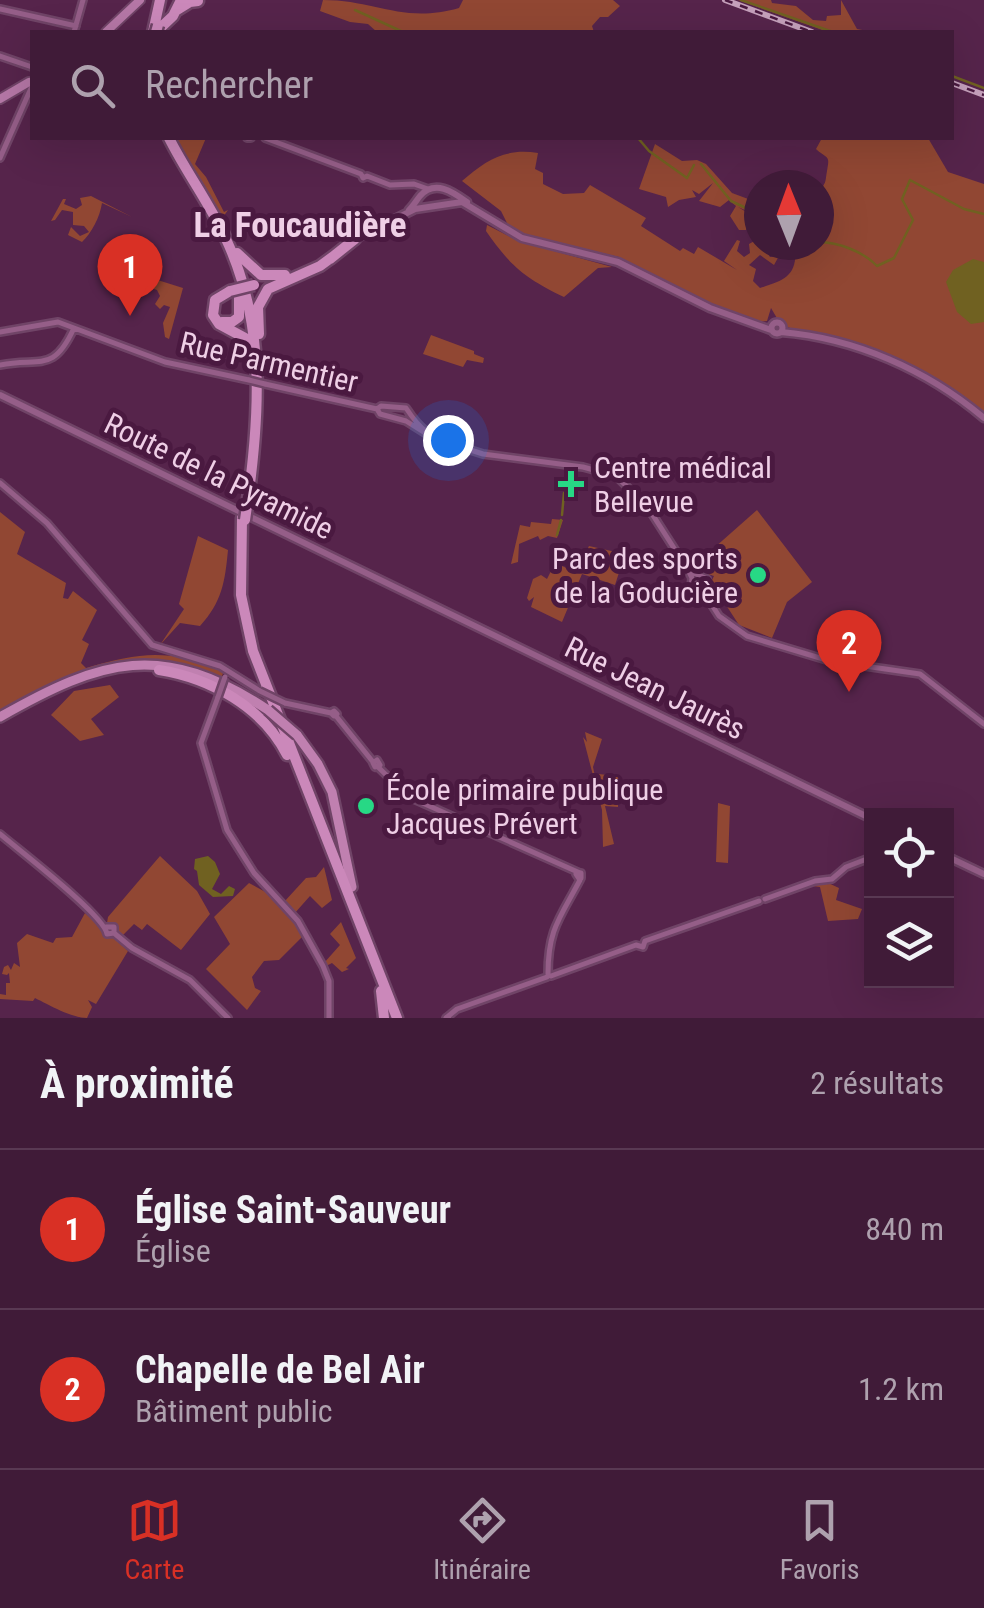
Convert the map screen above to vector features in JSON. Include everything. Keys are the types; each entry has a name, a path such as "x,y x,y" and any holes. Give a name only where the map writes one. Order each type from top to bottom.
{"highway":[{"path":"155,30 162,0"},
{"path":"155,30 178,5 196,0"},
{"path":"168,140 219,225 238,268 251,317 258,374 240,582 249,636 398,1018"},
{"path":"168,140 238,254 256,272 268,277 296,273"},
{"path":"219,225 246,317 256,415"},
{"path":"256,415 261,298 273,284 316,268 355,239"},
{"path":"254,286 318,265 355,239"},
{"path":"226,250 241,310 236,320 225,323 217,317 215,308 230,292"},
{"path":"256,415 248,342 220,324 213,315 215,300 318,265 335,255"},
{"path":"243,519 246,594 257,649 352,887 398,1018"},
{"path":"0,720 79,676 131,665 191,672 226,686 268,710 297,735 318,764 332,792 352,887"},
{"path":"0,720 81,679 122,670 159,670 185,676 222,691 260,720 284,748 313,816 321,825"},
{"path":"369,946 384,1018"},
{"path":"379,980 398,1018"}],"main road":[{"path":"108,30 140,0"},
{"path":"0,97 29,83"},
{"path":"355,239 409,210 420,196 432,190 454,191 480,214"},
{"path":"454,191 454,202"},
{"path":"420,196 424,208"},
{"path":"355,239 415,209 462,202 530,241 624,265 700,304 772,328 776,334 782,329 846,344 902,365 945,389 984,418"},
{"name":"Route de la Pyramide","path":"0,395 418,598"},
{"name":"Rue Jean Jaurès","path":"418,598 864,815"},
{"path":"954,860 984,874"}],"street":[{"path":"0,9 75,29 84,0"},
{"path":"0,56 30,66"},
{"path":"0,158 29,83"},
{"path":"271,140 392,186 417,185 432,190"},
{"path":"417,185 420,196"},
{"name":"Rue Parmentier","path":"0,332 56,324 169,363 377,409"},
{"path":"0,365 49,362 60,352 73,329"},
{"path":"408,418 406,408 377,409 381,414 408,418 428,433 483,454 588,468 614,478 639,496 688,570 707,579 702,590"},
{"path":"0,483 47,523 152,646 196,657 285,703 333,714 409,798 566,867 578,876 548,944 549,976"},
{"path":"694,576 691,587 702,590 720,616 746,636 830,661 922,675 984,724"},
{"path":"226,674 202,743 227,830 254,873 298,921 328,981 329,1018"},
{"path":"0,834 106,927 107,934 114,933 132,948 190,980 228,1018"},
{"path":"458,1018 461,1010 469,1006 636,945 643,947 645,941 733,909 815,881 832,879 846,867 864,861"},
{"path":"447,1018 457,1009 469,1006"}],"shaded area":[{"path":"323,0 422,14 459,8 463,0 613,0 620,6 608,17 600,17 592,26 593,30 375,30 368,24 320,11"},
{"path":"738,0 771,0 796,6 813,20 826,21 827,16 841,15 841,0 857,29 862,30 822,30"},
{"path":"174,140 205,140 195,164 224,212 228,210 221,220"},
{"path":"821,140 929,140 948,172 984,184 984,414 935,380 881,354 781,325 771,308 767,321 756,322 619,257 521,234 508,225 501,211 462,181 497,157 516,152 538,153 535,169 543,173 543,184 563,194 584,193 590,185 646,218 641,226 680,251 683,248 694,254 698,247 737,270 724,261 740,241 737,251 744,260 754,260 749,265 756,269 753,281 760,288 788,275 794,260 834,260 834,170 827,170 827,158 816,149"},
{"path":"655,144 682,161 706,164 732,193 744,197 744,210 738,207 744,211 744,230 739,230 730,216 736,206 729,200 720,207 699,201 713,183 699,194 692,190 696,197 668,207 666,197 639,189"},
{"path":"91,196 132,217 102,203 95,225 82,242 68,235 71,227 80,236 89,232 84,226 73,225 73,212 62,210 51,221 63,199 64,204 76,209 82,205 80,198"},
{"path":"487,225 518,241 612,267 598,268 564,297 511,263 486,231"},
{"path":"973,259 984,262 984,322 971,324 957,312 946,282 953,270"},
{"path":"148,277 183,288 169,339 165,337 163,323 170,307 164,305 160,309 155,304 160,296 157,290 143,285"},
{"path":"431,335 474,351 484,358 483,363 467,360 463,367 423,354"},
{"name":"Parc des sports de la Goducière","path":"757,510 812,582 787,602 772,638 739,625 711,582 714,576 705,573 714,548"},
{"path":"0,512 25,532 17,554 66,583 63,598 68,599 73,591 97,610 82,640 89,644 81,663 86,668 138,656 169,656 221,669 221,680 152,665 111,664 62,679 0,712"},
{"path":"552,519 563,520 557,538 548,536 540,540 538,536 519,544 518,562 511,564 520,525 551,524"},
{"path":"198,536 228,550 221,591 200,626 180,623 160,645 184,609 179,604"},
{"path":"589,546 625,554 615,585 582,574 562,622 531,607 534,597 529,601 527,598 533,579 541,575 547,579 555,563 576,572"},
{"path":"110,685 119,697 91,719 104,735 80,741 51,715 74,691"},
{"path":"585,732 602,739 593,767 599,795 603,794 598,774 618,776 618,807 605,806 614,844 603,847 602,810 583,737 587,742"},
{"path":"718,803 730,806 728,863 716,862"},
{"path":"160,856 197,891 210,914 181,950 147,924 142,930 134,924 121,937 115,924 107,923"},
{"path":"208,856 220,874 212,889 221,894 229,886 235,889 233,896 213,897 199,885 195,859"},
{"path":"324,867 332,900 322,908 310,896 294,914 304,935 279,960 264,961 252,977 255,988 261,991 247,1010 206,969 230,944 214,917 249,883 284,902 306,878 316,877"},
{"path":"826,882 839,888 836,900 862,909 858,919 828,921 820,887 812,886"},
{"path":"85,913 103,928 105,936 114,938 128,951 96,1004 88,1000 92,1007 87,1018 68,1014 35,998 0,999 0,994 6,995 6,983 10,983 9,973 2,974 4,967 8,965 11,970 14,963 20,967 17,943 27,934 53,943 56,938 72,937"},
{"path":"341,922 356,958 342,972 332,963 324,963 340,945 330,934"}],"waterway":[{"path":"741,0 827,30"},
{"path":"355,10 399,30"},
{"path":"954,77 984,88"},
{"path":"640,140 687,178 694,165"},
{"path":"701,164 731,201 744,207"},
{"path":"834,244 865,256 877,266 894,258 913,220 902,199 910,180 964,209 984,214"},
{"path":"562,515 564,493"},
{"path":"557,535 561,520"}],"railway":[{"path":"725,0 807,30"},
{"path":"954,84 984,95"}],"place":[{"name":"Église Saint-Sauveur","path":"130,316"},
{"name":"Centre médical Bellevue","path":"571,484"},
{"name":"Parc des sports de la Goducière","path":"758,575"},
{"name":"Chapelle de Bel Air","path":"849,692"},
{"name":"École primaire publique Jacques Prévert","path":"366,806"}],"district":[{"name":"La Foucaudière","path":"300,225"}]}
